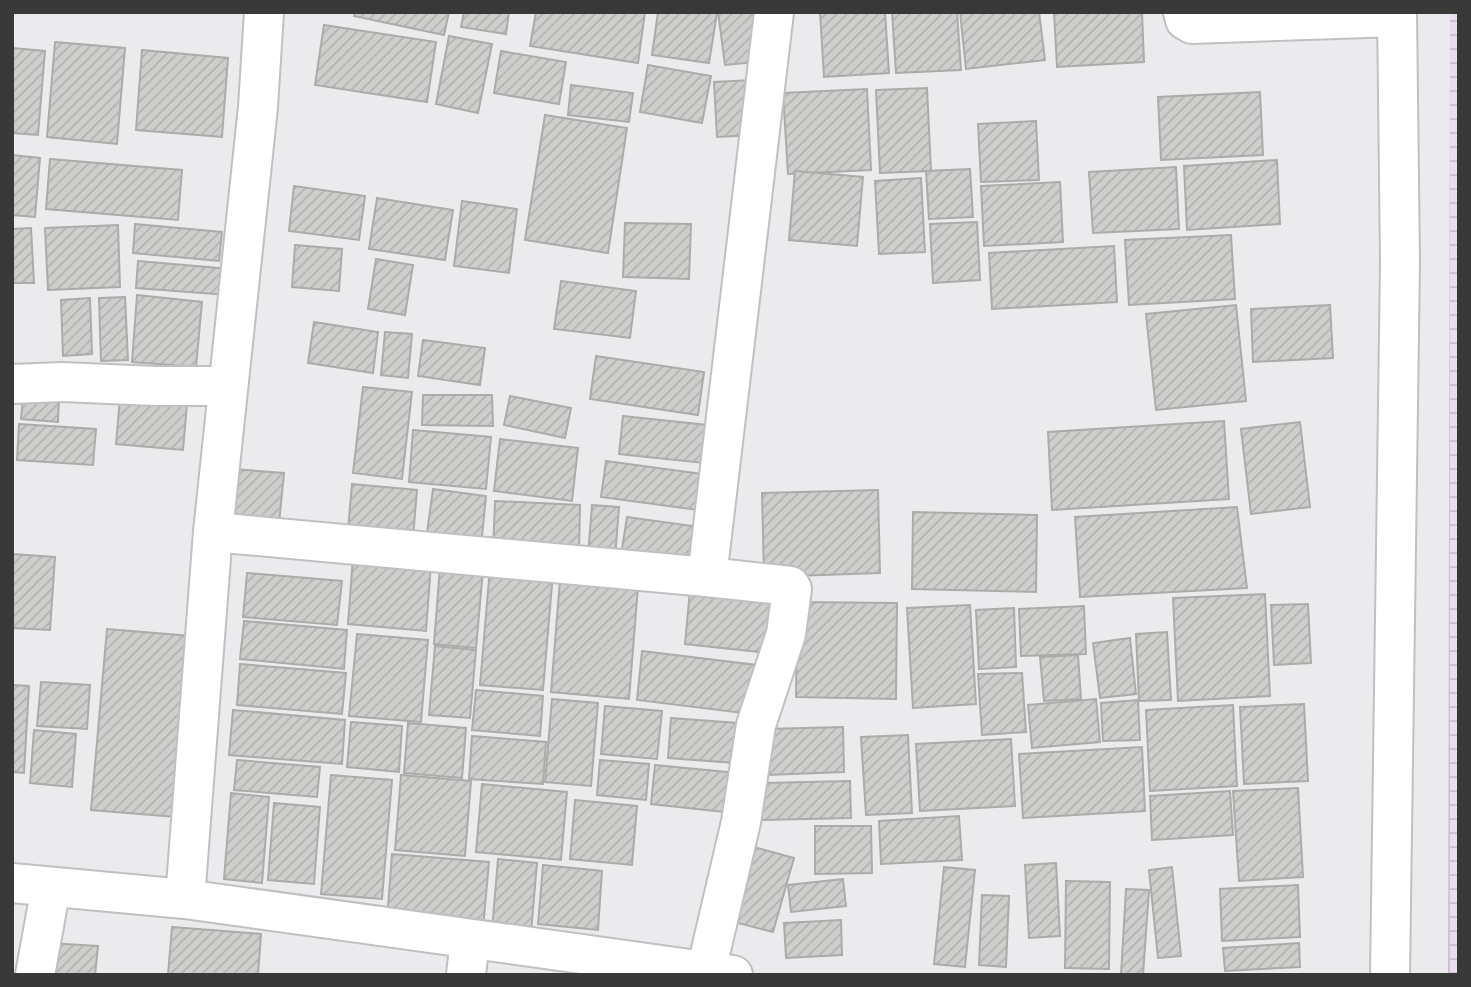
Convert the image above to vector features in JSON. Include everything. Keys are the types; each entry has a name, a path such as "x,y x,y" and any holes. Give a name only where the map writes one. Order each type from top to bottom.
{"street":[{"path":"185,899 213,532 258,107 264,12"},
{"path":"707,577 774,12"},
{"path":"1183,12 1185,20 1192,24 1397,15 1400,262 1390,975"},
{"path":"12,384 62,382 228,386"},
{"path":"12,883 185,899 468,957 719,973 757,725 786,634 792,589 790,586 213,532"},
{"path":"35,975 51,887"}],"shaded area":[{"path":"1450,12 1459,12 1459,975 1448,975"}],"building":[{"path":"355,12 449,12 444,35 354,16"},
{"path":"464,12 509,12 506,34 461,27"},
{"path":"536,12 645,12 638,63 530,46"},
{"path":"658,12 717,13 709,63 652,55"},
{"path":"718,12 761,12 766,61 725,65"},
{"path":"820,12 885,12 889,73 824,77"},
{"path":"892,12 957,12 961,70 896,73"},
{"path":"960,12 1039,12 1045,60 966,69"},
{"path":"1054,12 1142,12 1144,62 1057,67"},
{"path":"324,25 436,42 427,102 315,85"},
{"path":"449,36 492,44 478,113 436,104"},
{"path":"55,42 125,48 117,144 47,137"},
{"path":"12,48 45,51 38,135 12,133"},
{"path":"142,50 228,58 222,137 136,130"},
{"path":"501,51 566,62 559,104 494,93"},
{"path":"648,65 711,76 702,123 640,112"},
{"path":"752,80 755,135 717,137 714,82"},
{"path":"571,85 633,93 629,122 568,115"},
{"path":"927,88 931,171 880,173 876,90"},
{"path":"867,89 871,170 788,174 783,93"},
{"path":"1260,92 1263,155 1161,160 1158,97"},
{"path":"545,115 627,128 608,253 525,240"},
{"path":"1036,121 1039,180 981,182 978,124"},
{"path":"12,155 40,158 35,217 12,215"},
{"path":"50,159 182,170 178,220 46,209"},
{"path":"1277,160 1280,224 1187,230 1184,166"},
{"path":"1176,167 1179,229 1093,233 1089,172"},
{"path":"970,169 973,217 929,219 926,171"},
{"path":"795,171 863,177 857,246 789,240"},
{"path":"921,178 925,252 879,254 875,181"},
{"path":"1060,182 1063,242 984,246 981,186"},
{"path":"294,186 365,196 359,240 289,231"},
{"path":"377,198 453,210 445,260 369,249"},
{"path":"462,201 517,209 509,273 454,266"},
{"path":"977,222 980,280 933,283 930,224"},
{"path":"625,223 691,224 689,279 623,277"},
{"path":"135,224 222,232 219,261 133,253"},
{"path":"118,225 120,287 48,290 45,228"},
{"path":"31,228 34,283 12,283 12,229"},
{"path":"1231,235 1235,299 1129,305 1125,240"},
{"path":"295,245 342,249 339,291 292,287"},
{"path":"1114,246 1117,302 992,309 989,253"},
{"path":"376,259 413,265 405,315 368,309"},
{"path":"138,261 230,269 228,295 136,288"},
{"path":"561,281 636,291 630,338 554,329"},
{"path":"137,295 202,302 196,367 132,362"},
{"path":"125,297 128,360 101,361 99,298"},
{"path":"90,298 92,354 63,356 61,300"},
{"path":"1236,305 1246,401 1156,410 1146,314"},
{"path":"1330,305 1333,358 1253,362 1251,309"},
{"path":"314,322 378,332 373,373 308,363"},
{"path":"385,332 412,334 408,378 381,375"},
{"path":"423,340 485,348 480,385 418,376"},
{"path":"596,356 704,372 698,415 590,399"},
{"path":"363,387 412,392 402,479 353,473"},
{"path":"423,395 492,395 493,426 422,425"},
{"path":"23,396 59,398 58,422 21,419"},
{"path":"510,396 571,408 565,438 504,425"},
{"path":"120,398 187,404 183,450 116,444"},
{"path":"623,416 707,425 704,463 619,454"},
{"path":"1224,421 1229,499 1052,510 1048,432"},
{"path":"1300,422 1310,507 1251,514 1241,429"},
{"path":"19,424 96,429 93,465 17,460"},
{"path":"413,430 491,437 486,489 409,482"},
{"path":"500,439 578,448 572,501 494,491"},
{"path":"606,461 703,474 698,510 601,497"},
{"path":"233,469 284,473 279,524 228,518"},
{"path":"352,484 417,490 413,537 348,530"},
{"path":"433,489 486,496 481,546 426,540"},
{"path":"878,490 880,573 764,577 762,493"},
{"path":"495,501 580,505 579,556 493,553"},
{"path":"592,505 619,507 615,558 588,555"},
{"path":"1237,507 1247,588 1080,597 1075,517"},
{"path":"913,512 1037,515 1036,592 912,589"},
{"path":"627,517 700,527 696,560 622,549"},
{"path":"12,554 55,557 50,630 12,628"},
{"path":"353,557 431,564 426,631 348,624"},
{"path":"440,567 483,570 476,648 434,644"},
{"path":"490,568 553,573 543,690 480,685"},
{"path":"247,573 342,581 337,625 243,617"},
{"path":"560,580 638,587 629,699 551,692"},
{"path":"690,590 774,599 769,653 685,644"},
{"path":"1265,594 1270,696 1178,701 1173,598"},
{"path":"797,602 897,603 896,699 796,697"},
{"path":"1308,604 1311,663 1274,665 1271,605"},
{"path":"970,605 976,704 913,708 907,608"},
{"path":"1084,606 1086,654 1021,656 1019,609"},
{"path":"1014,608 1016,667 979,669 976,610"},
{"path":"244,621 347,630 344,669 240,659"},
{"path":"107,629 191,636 176,817 91,810"},
{"path":"1167,632 1171,700 1139,701 1136,634"},
{"path":"357,634 428,640 421,722 349,716"},
{"path":"1130,638 1136,694 1100,698 1093,643"},
{"path":"435,646 476,650 470,718 429,715"},
{"path":"642,651 765,666 759,715 637,700"},
{"path":"1078,655 1081,699 1044,701 1040,657"},
{"path":"240,664 346,673 342,714 237,705"},
{"path":"1022,673 1026,732 982,735 978,674"},
{"path":"41,682 90,685 87,729 37,726"},
{"path":"12,685 29,686 24,773 12,772"},
{"path":"476,690 543,696 540,736 472,730"},
{"path":"552,699 598,703 591,786 545,782"},
{"path":"1096,699 1100,742 1032,748 1028,705"},
{"path":"1138,700 1140,740 1103,741 1101,703"},
{"path":"1304,704 1308,781 1244,784 1240,707"},
{"path":"1233,705 1237,786 1150,791 1146,710"},
{"path":"605,706 662,711 657,759 601,754"},
{"path":"233,710 345,720 342,764 229,755"},
{"path":"671,718 751,724 748,764 668,758"},
{"path":"351,722 402,726 399,772 347,767"},
{"path":"408,723 466,728 462,778 404,773"},
{"path":"843,727 844,772 767,775 765,729"},
{"path":"34,730 76,734 72,787 30,783"},
{"path":"908,735 912,813 866,815 861,737"},
{"path":"472,736 546,742 543,784 469,779"},
{"path":"1011,739 1015,806 920,811 916,744"},
{"path":"1142,747 1145,811 1023,818 1019,754"},
{"path":"237,760 320,767 317,797 234,790"},
{"path":"600,760 649,764 646,800 597,795"},
{"path":"655,765 737,773 733,813 651,804"},
{"path":"331,775 392,780 382,899 321,894"},
{"path":"401,775 471,781 465,856 395,850"},
{"path":"850,781 851,818 762,820 761,783"},
{"path":"482,784 567,792 561,860 476,852"},
{"path":"1298,788 1303,877 1239,881 1233,791"},
{"path":"1230,791 1233,835 1152,840 1150,796"},
{"path":"231,793 269,797 262,883 224,879"},
{"path":"575,800 637,806 632,865 570,859"},
{"path":"274,803 320,807 314,884 268,880"},
{"path":"959,816 962,860 881,864 879,821"},
{"path":"815,826 871,826 872,873 815,874"},
{"path":"739,843 794,858 773,932 719,918"},
{"path":"392,854 489,862 483,929 387,920"},
{"path":"498,859 537,863 531,933 492,930"},
{"path":"1056,863 1060,936 1029,938 1025,865"},
{"path":"543,865 602,871 598,930 538,924"},
{"path":"944,867 975,870 965,967 934,964"},
{"path":"1172,867 1181,956 1158,958 1149,870"},
{"path":"843,879 846,906 791,912 788,885"},
{"path":"1066,881 1110,882 1109,969 1065,968"},
{"path":"1298,885 1300,937 1222,941 1220,889"},
{"path":"1126,889 1149,890 1143,975 1121,975"},
{"path":"982,895 1009,896 1006,967 979,965"},
{"path":"841,920 842,955 786,958 784,923"},
{"path":"172,927 261,934 258,975 168,975"},
{"path":"48,943 98,946 95,975 46,975"},
{"path":"1299,943 1300,967 1225,971 1223,948"}]}
